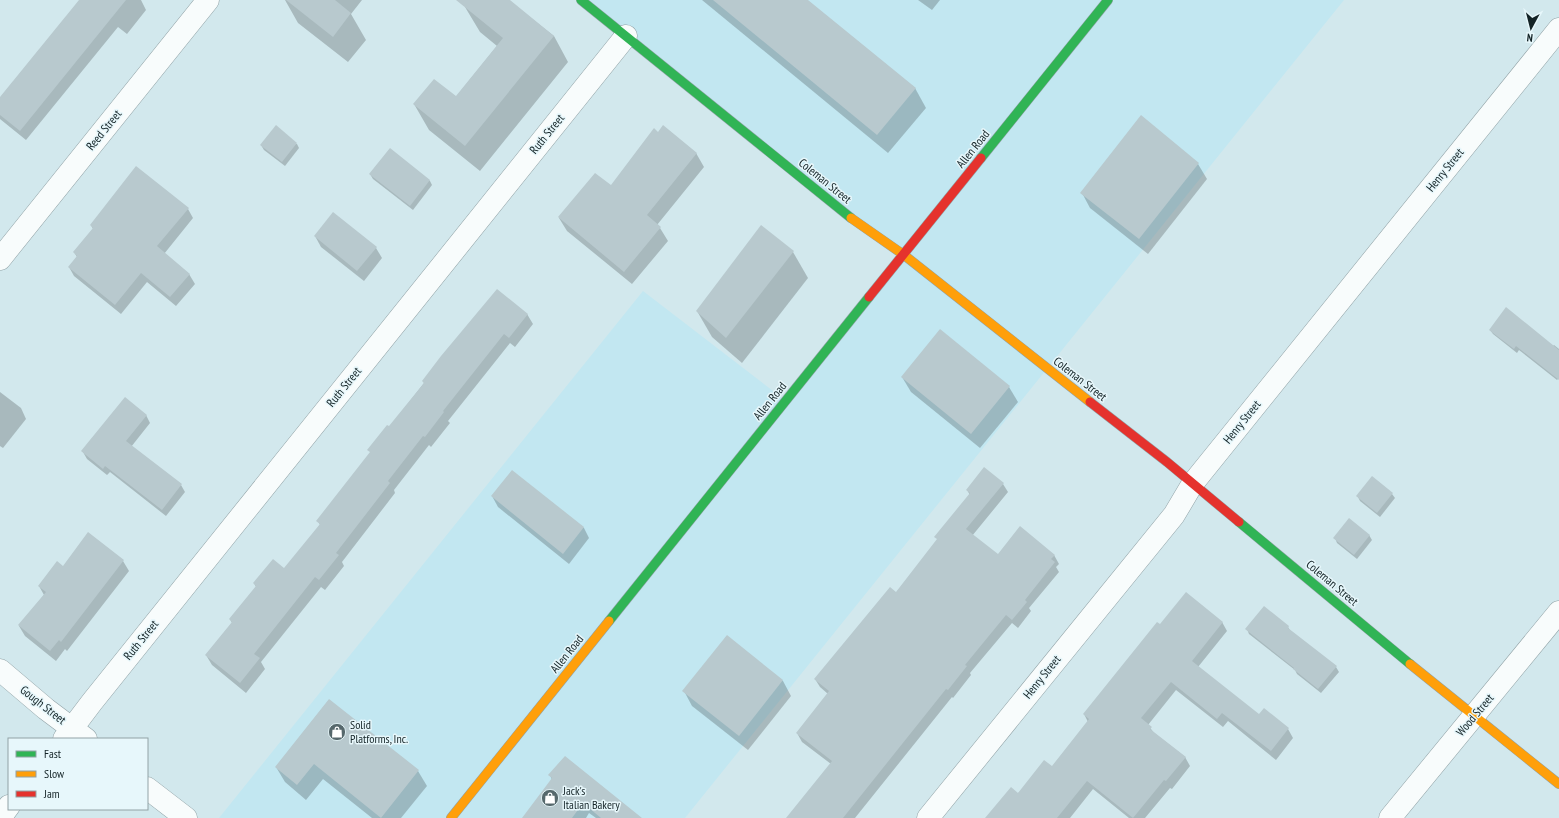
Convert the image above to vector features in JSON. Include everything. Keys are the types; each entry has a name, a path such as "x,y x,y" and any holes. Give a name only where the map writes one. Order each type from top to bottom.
{"street":[{"name":"Reed Street","path":"0,259 208,0"},
{"name":"Coleman Street","path":"582,0 864,228 904,254 938,283 1194,483 1443,691 1559,784"},
{"name":"Allen Road","path":"451,818 1108,0"},
{"name":"Henry Street","path":"928,818 1174,515 1194,483 1559,29"},
{"name":"Ruth Street","path":"74,735 97,695 626,36"},
{"name":"Wood Street","path":"1390,818 1559,612"},
{"name":"Gough Street","path":"0,670 74,735"},
{"path":"148,789 186,818"},
{"path":"0,818 8,807"}],"shaded area":[{"path":"581,0 1344,0 685,818 219,818 643,291 786,401 903,255"}],"building":[{"path":"79,0 126,0 20,131 0,115 0,97"},
{"path":"286,0 335,0 351,13 333,37"},
{"path":"456,0 510,0 554,36 465,146 413,104 434,79 456,96 503,38"},
{"path":"713,0 808,0 916,88 877,135"},
{"path":"1141,115 1199,163 1139,239 1080,193"},
{"path":"276,125 297,143 282,162 260,145"},
{"path":"663,125 697,153 647,215 661,227 624,272 558,217 595,173 611,185 654,128 658,132"},
{"path":"390,148 430,180 410,206 369,174"},
{"path":"136,166 189,208 157,246 190,274 170,297 141,273 115,305 68,267 77,256 73,252 93,228 90,225"},
{"path":"333,212 377,247 357,271 314,236"},
{"path":"761,225 794,251 726,338 696,311"},
{"path":"497,289 528,314 509,338 504,334 443,411 444,412 425,437 423,436 388,481 390,483 336,553 339,555 319,580 315,577 254,654 260,658 240,683 205,655 232,622 229,619 256,586 253,583 273,559 284,568 320,524 316,521 370,452 367,450 387,425 389,426 424,383 422,381 441,356"},
{"path":"1506,307 1559,350 1559,380 1516,346 1514,349 1489,330"},
{"path":"940,329 1010,386 971,434 901,377"},
{"path":"125,397 147,415 126,441 182,484 162,510 105,466 103,469 81,451"},
{"path":"984,467 1004,483 966,529 998,554 1020,526 1055,555 1051,559 1055,562 1025,600 1027,602 1012,620 1006,615 965,665 967,666 948,690 946,689 843,818 786,818 832,761 796,733 829,691 814,679 890,587 896,592 937,539 934,537 970,493 966,490"},
{"path":"512,470 584,527 563,554 491,496"},
{"path":"1372,476 1393,493 1377,513 1356,496"},
{"path":"1349,518 1370,535 1354,555 1333,538"},
{"path":"88,532 124,560 61,642 59,640 50,651 18,625 46,592 38,586 57,561 63,566"},
{"path":"1186,592 1223,622 1192,661 1259,714 1264,708 1289,728 1271,751 1222,713 1217,719 1171,682 1141,718 1152,727 1150,729 1186,757 1166,781 1164,780 1133,818 1087,781 1057,818 985,818 1011,787 1018,793 1044,760 1052,766 1089,719 1083,714 1157,622 1160,624"},
{"path":"1264,606 1289,626 1288,628 1337,666 1318,689 1245,629"},
{"path":"727,635 783,680 739,736 682,691"},
{"name":"Solid Platforms, Inc.","path":"329,699 419,770 381,818 314,764 297,785 275,767"},
{"path":"565,756 642,818 601,818 583,803 572,818 522,818 552,778 548,775"}],"traffic: fast":[{"path":"581,0 851,218"},
{"path":"981,158 1108,0"},
{"path":"609,621 869,297"},
{"path":"1239,522 1410,664"}],"traffic: slow":[{"path":"851,218 904,255 1090,402"},
{"path":"451,818 609,621"},
{"path":"1410,664 1559,784"}],"traffic: jam":[{"path":"869,297 981,158"},
{"path":"1090,402 1167,462 1239,522"}],"place":[{"name":"Solid Platforms, Inc.","path":"337,732"},
{"name":"Jack's Italian Bakery","path":"550,798"}]}
